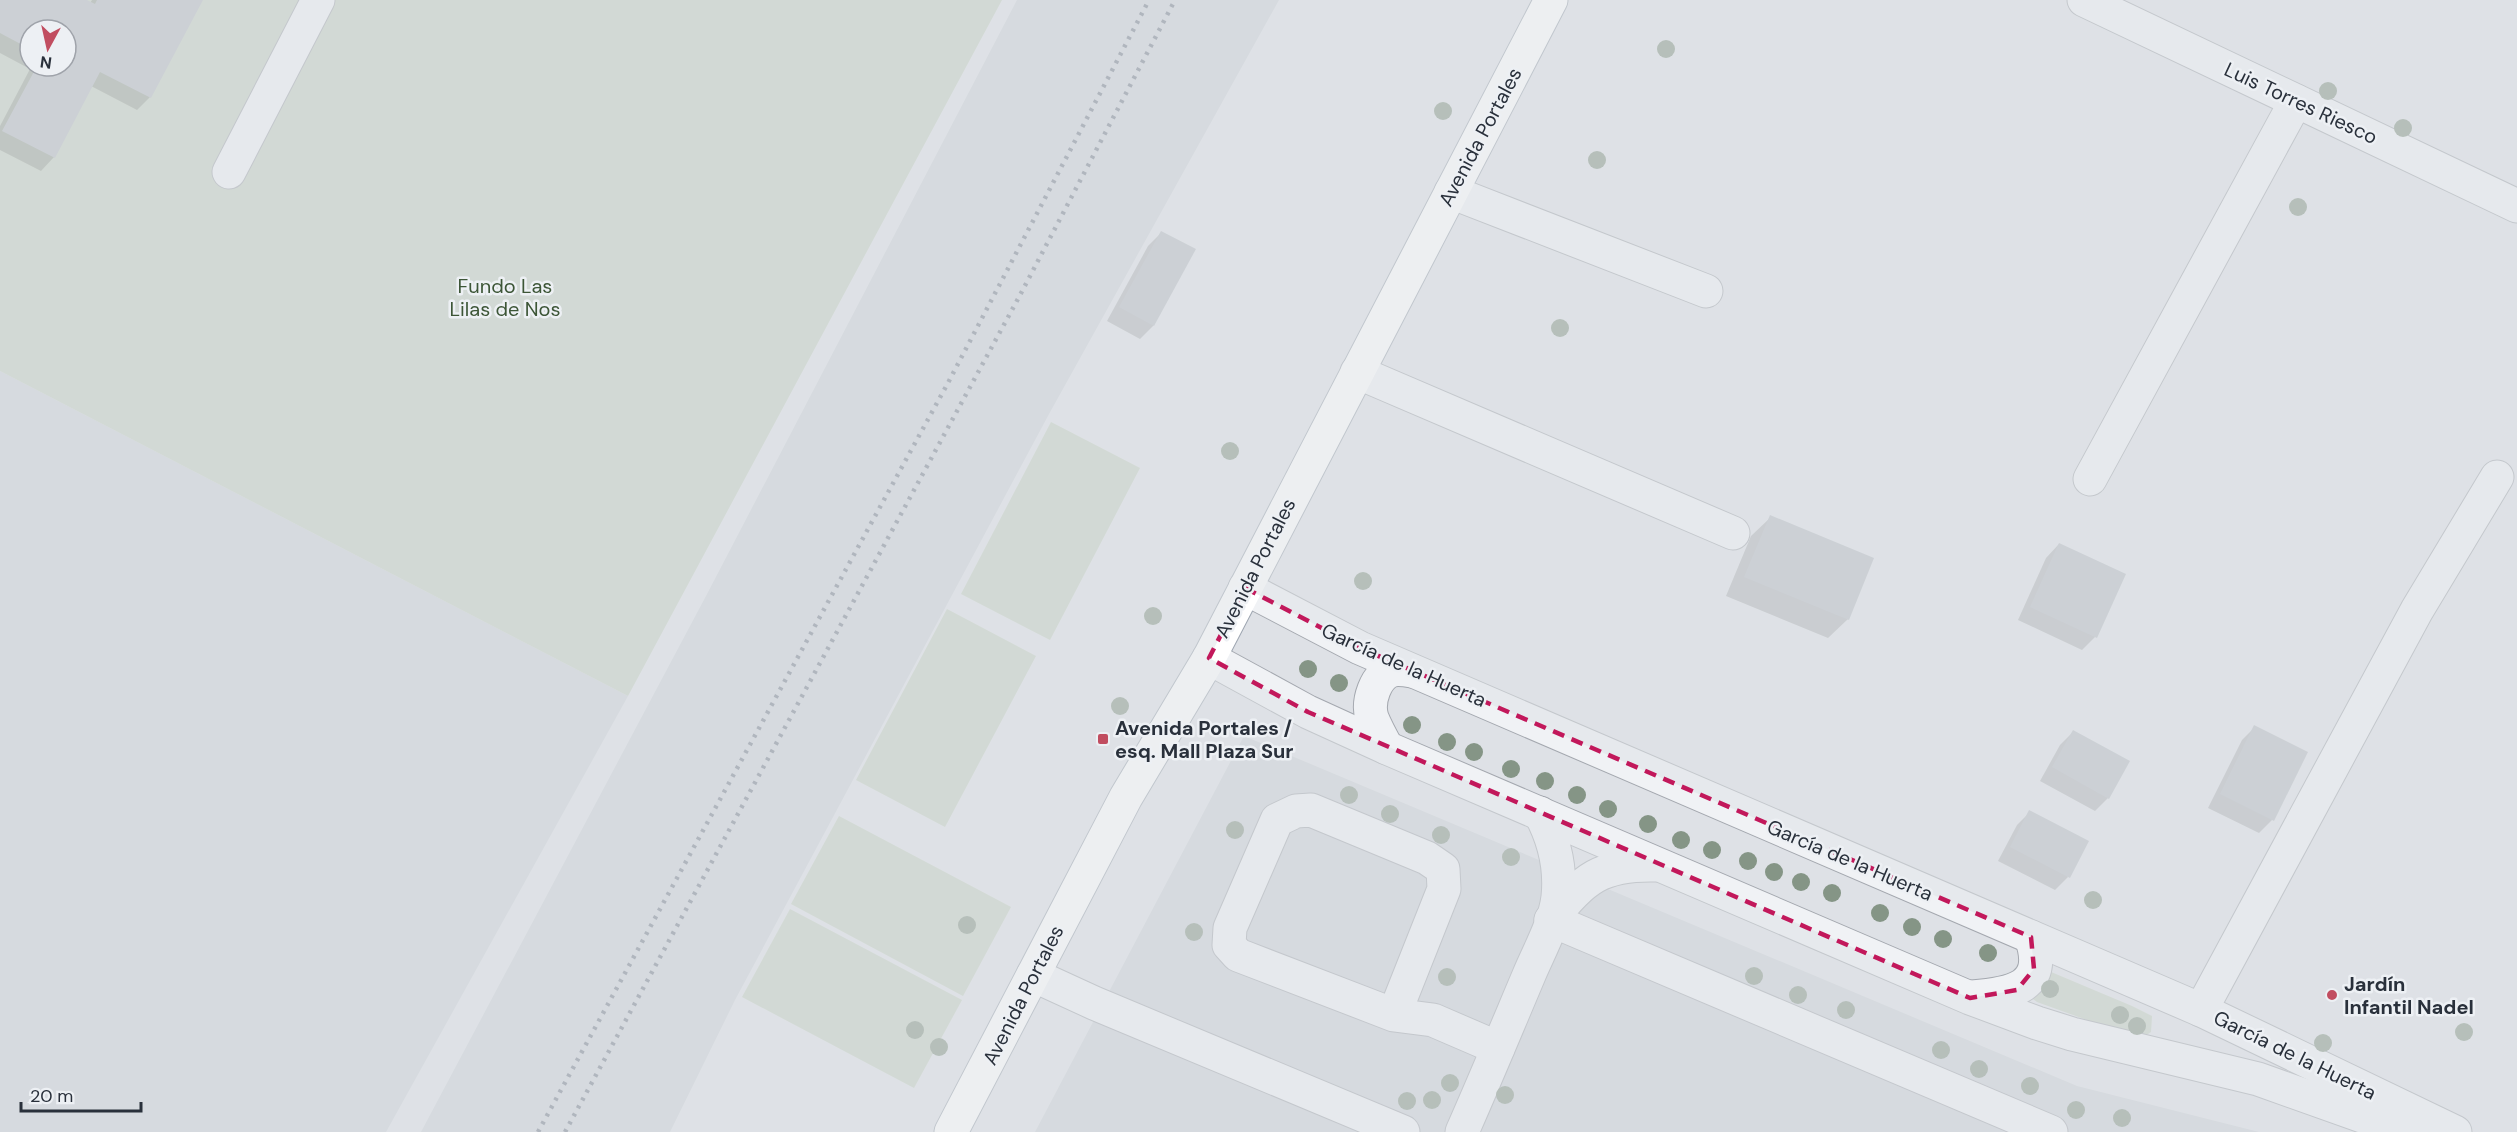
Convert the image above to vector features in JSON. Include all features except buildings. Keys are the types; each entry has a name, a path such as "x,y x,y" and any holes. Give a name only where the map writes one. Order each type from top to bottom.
{"main road":[{"name":"Avenida Portales","path":"951,1132 1126,797 1209,658 1551,0"}],"street":[{"path":"229,172 318,0"},
{"name":"Luis Torres Riesco","path":"2084,0 2517,206"},
{"path":"2090,480 2296,100"},
{"path":"1451,192 1706,291"},
{"path":"1357,372 1733,533"},
{"path":"2201,1010 2417,610 2497,477"},
{"name":"García de la Huerta","path":"1245,588 1342,639 1412,671 2201,1010 2455,1132"},
{"name":"García de la Huerta","path":"1209,658 1308,712 1387,748 1970,998 2072,1034 2258,1079 2362,1116 2416,1132"},
{"path":"1387,748 1372,718 1372,695 1380,680 1388,673 1394,670 1412,671"},
{"path":"1394,1015 1444,889 1443,869 1427,858 1311,810 1296,811 1276,820 1230,928 1229,945 1238,955 1394,1015 1433,1020 1498,1048"},
{"path":"1462,1132 1558,899 1558,873 1549,830 1540,813"},
{"path":"1551,920 1568,897 1600,873 1623,866 1660,866"},
{"path":"1551,920 2051,1132"},
{"path":"1970,998 2009,994 2024,984 2035,965 2036,955 2031,937"},
{"path":"1033,975 1094,1003 1403,1132"}],"highlighted area":[{"path":"1245,588 1360,648 2031,937 2034,969 2017,990 1970,998 1308,712 1209,658"}],"shaded area":[{"path":"1017,0 1279,0 1049,414 735,1000 670,1132 421,1132 706,596"},
{"path":"0,371 628,696 386,1132 0,1132"},
{"path":"1244,736 2077,1086 2259,1132 1035,1132"}],"green space":[{"name":"Fundo Las Lilas de Nos","path":"0,0 1002,0 628,696 0,371"},
{"path":"1051,422 1140,468 1050,640 961,594"},
{"path":"947,609 1036,656 945,827 856,780"},
{"path":"839,816 1011,907 963,996 791,904"},
{"path":"790,909 962,1000 914,1088 742,997"},
{"path":"2044,969 2152,1016 2151,1032 2145,1036 2098,1024 2037,1002 2029,996"}],"railway":[{"path":"538,1132 949,381 1149,0"},
{"path":"565,1132 1019,297 1175,0"}],"place":[{"name":"Avenida Portales / esq. Mall Plaza Sur","path":"1103,739"},
{"name":"Jardín Infantil Nadel","path":"2332,995"}]}
